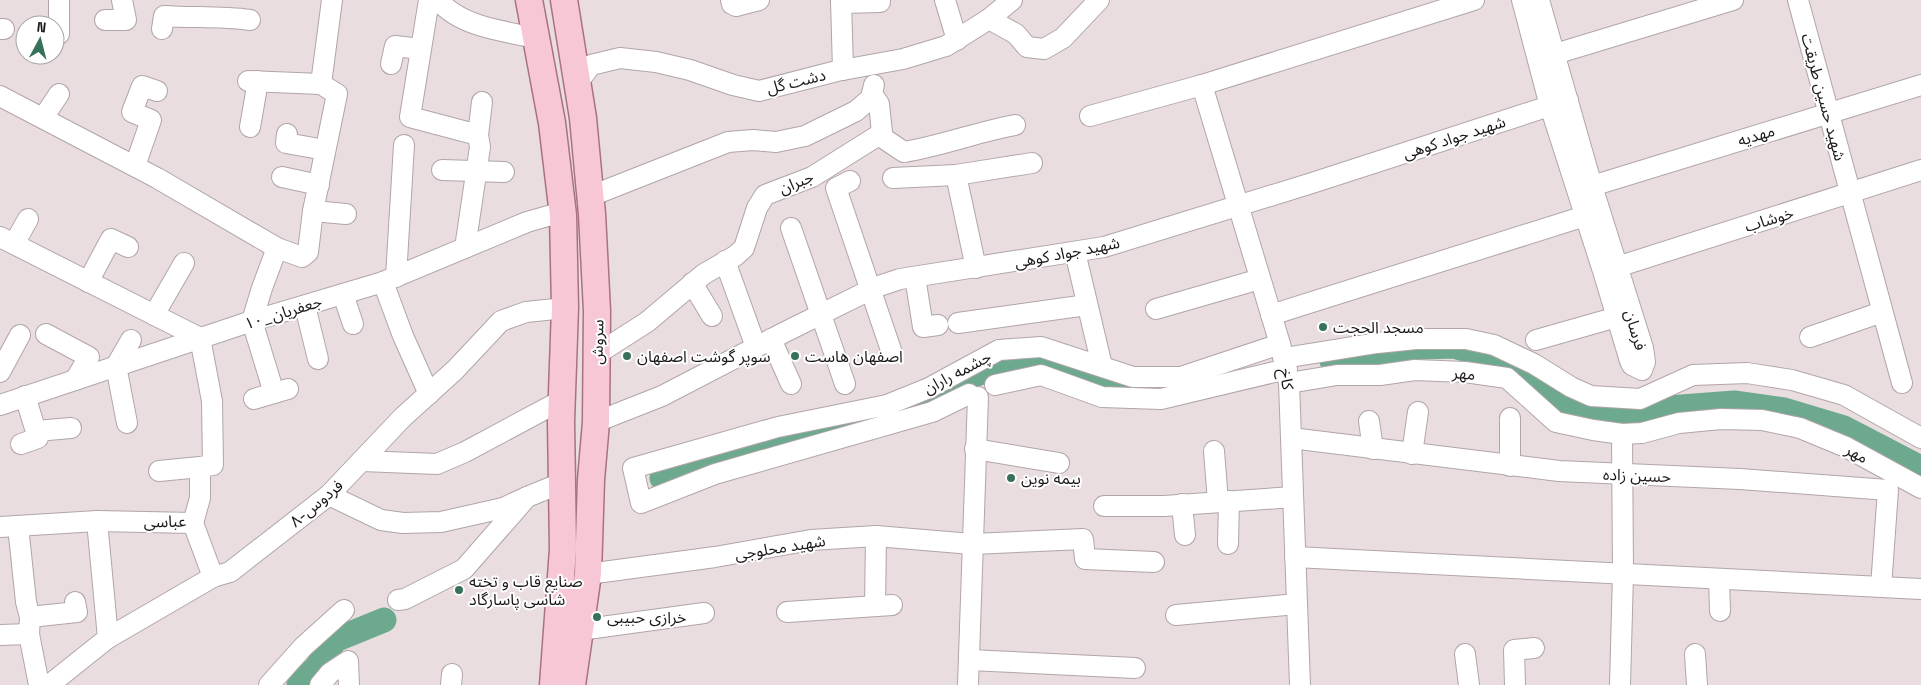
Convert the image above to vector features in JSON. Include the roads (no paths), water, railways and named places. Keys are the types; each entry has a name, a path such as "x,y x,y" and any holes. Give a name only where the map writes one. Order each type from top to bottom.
{"main road":[{"name":"سروش","path":"528,0 552,123 562,212 565,308 561,411 563,549 553,685"},
{"name":"سروش","path":"564,0 583,118 591,196 597,311 596,416 591,480 588,574 572,685"},
{"path":"536,685 561,411"},
{"path":"586,685 588,574"}],"street":[{"path":"59,0 59,15"},
{"path":"105,20 126,20 122,0"},
{"path":"321,84 332,0"},
{"path":"429,0 410,117 478,134"},
{"path":"438,0 446,9 480,26 536,38"},
{"path":"362,461 437,464 561,411 570,398 573,306 570,209 560,121 536,0"},
{"path":"557,0 576,116 585,196 590,331 589,402 596,416"},
{"path":"731,0 732,4 736,6 759,0"},
{"path":"945,0 957,40"},
{"name":"دشت گل","path":"578,84 591,64 620,58 656,62 690,70 732,85 759,91 843,70 912,56 946,46 989,19 1012,0"},
{"path":"989,19 1016,34 1027,47 1044,49 1063,38 1099,0"},
{"path":"1090,116 1202,85 1474,0"},
{"name":"فرسان","path":"1522,0 1559,103 1592,186 1642,348 1645,362 1642,370 1632,365 1585,216 1559,103 1555,54 1539,0"},
{"path":"1555,54 1733,0"},
{"name":"شهید حسین طریقت","path":"1798,0 1902,383"},
{"path":"843,70 841,2 880,2"},
{"path":"162,29 164,16 198,18 221,8 250,20"},
{"path":"391,64 395,46 420,49"},
{"path":"591,196 728,142 753,140 776,142 805,136 856,110 871,98 874,87 873,65"},
{"path":"0,96 135,166 277,248 302,257 308,252 313,211 336,94 321,84 253,81 250,127"},
{"name":"کاخ","path":"1202,85 1285,364 1291,438 1300,685"},
{"name":"مهدیه","path":"1592,186 1921,85"},
{"path":"135,166 151,120 132,112 142,86 157,91"},
{"path":"43,118 59,94"},
{"path":"872,94 879,104 883,138 904,152 930,148 994,129 1015,125"},
{"path":"465,248 480,147 478,134 482,102"},
{"name":"شهید جواد کوهی","path":"596,416 662,396 821,314 900,279 1104,247 1559,103"},
{"name":"جبران","path":"596,354 647,322 704,274 736,256 744,248 757,208 765,195 812,176 882,133"},
{"path":"287,134 286,143 325,150"},
{"path":"404,145 389,280 403,336 429,394"},
{"path":"893,178 956,174 1032,164"},
{"path":"442,170 504,172"},
{"name":"خوشاب","path":"1617,267 1921,170"},
{"path":"956,174 976,268"},
{"path":"282,177 318,185"},
{"path":"850,181 836,188 892,353"},
{"path":"313,211 346,214"},
{"name":"۱۰_جعفریان","path":"0,405 252,321 389,280 527,222 562,212"},
{"path":"1271,315 1585,216"},
{"path":"28,219 7,241 200,338 212,401 213,466 159,471"},
{"path":"791,228 845,384"},
{"path":"88,282 111,239 128,247"},
{"path":"254,398 281,391 252,321 277,248"},
{"path":"1075,252 1102,366"},
{"path":"725,261 764,343 791,384"},
{"path":"154,315 184,263"},
{"path":"915,277 924,327 1087,305"},
{"path":"1156,309 1260,279"},
{"path":"692,284 712,316"},
{"path":"344,294 353,324"},
{"path":"304,306 318,359"},
{"name":"۸-فردوس","path":"49,685 108,638 213,577 230,572 329,495 403,417 455,370 501,321 526,312 565,308"},
{"path":"1810,337 1882,312"},
{"path":"1536,340 1617,317"},
{"path":"46,334 90,357 75,380"},
{"path":"0,372 20,335"},
{"path":"995,385 1041,375 1102,397 1161,399 1285,364 1377,343 1416,339 1466,339 1494,345 1534,364 1571,387 1590,396 1640,399 1692,375 1747,373 1792,380 1844,395 1921,438"},
{"path":"127,423 116,366 131,340"},
{"name":"چشمه راران","path":"975,449 973,395 932,412 714,474 641,503 633,468 778,426 887,405 929,388 999,350 1041,347 1133,377 1181,377 1285,364"},
{"name":"مهر","path":"1285,364 1336,375 1380,376 1415,370 1465,372 1508,378 1556,422 1622,434 1642,433 1679,423 1721,419 1762,420 1800,428 1846,447 1921,488"},
{"path":"26,396 28,438 71,428"},
{"path":"1640,399 1642,433"},
{"path":"1412,454 1418,412"},
{"path":"1510,418 1510,466"},
{"path":"1369,421 1373,449"},
{"path":"1620,685 1623,574 1622,434"},
{"name":"حسین زاده","path":"1291,438 1559,472 1740,479 1888,490 1881,587"},
{"path":"968,685 975,449 1059,463"},
{"path":"1214,451 1228,544"},
{"name":"عباسی","path":"9,527 98,521 193,522 200,498 200,466"},
{"path":"329,495 381,520 403,523 442,522 503,508 554,486"},
{"path":"398,600 405,599 464,569 527,497"},
{"path":"1104,506 1182,504 1293,497"},
{"path":"1182,504 1185,535"},
{"path":"98,521 108,638"},
{"path":"193,522 213,577"},
{"path":"9,527 26,602 38,685"},
{"path":"787,612 883,605 876,536"},
{"name":"شهید محلوجی","path":"588,574 715,557 811,540 876,536 972,544 1083,539 1085,559 1154,562"},
{"path":"1295,557 1921,589"},
{"path":"1719,579 1720,611"},
{"path":"0,636 77,612 76,602"},
{"path":"1176,615 1297,604"},
{"path":"269,685 302,647 344,610"},
{"path":"587,629 704,613"},
{"path":"1514,685 1514,650 1534,648"},
{"path":"1465,654 1469,685"},
{"path":"1695,654 1697,685"},
{"path":"969,660 1134,668"},
{"path":"320,685 330,673 348,661 349,685"}],"waterway":[{"path":"1332,361 1420,347 1454,346 1505,361 1559,402 1603,413 1734,403 1784,410 1844,428 1921,468"},
{"path":"662,478 758,446 888,415 939,395 972,376 1020,356 1059,369 1094,384 1117,390"},
{"name":"چشمه راران","path":"299,685 317,667 335,640 384,620"}],"place":[{"name":"مسجد الحجت","path":"1323,327"},
{"name":"سوپر گوشت اصفهان","path":"627,356"},
{"name":"اصفهان هاست","path":"795,356"},
{"name":"بیمه نوین","path":"1011,478"},
{"name":"صنایع قاب و تخته شاسی پاسارگاد","path":"459,590"},
{"name":"خرازی حبیبی","path":"597,617"}]}
